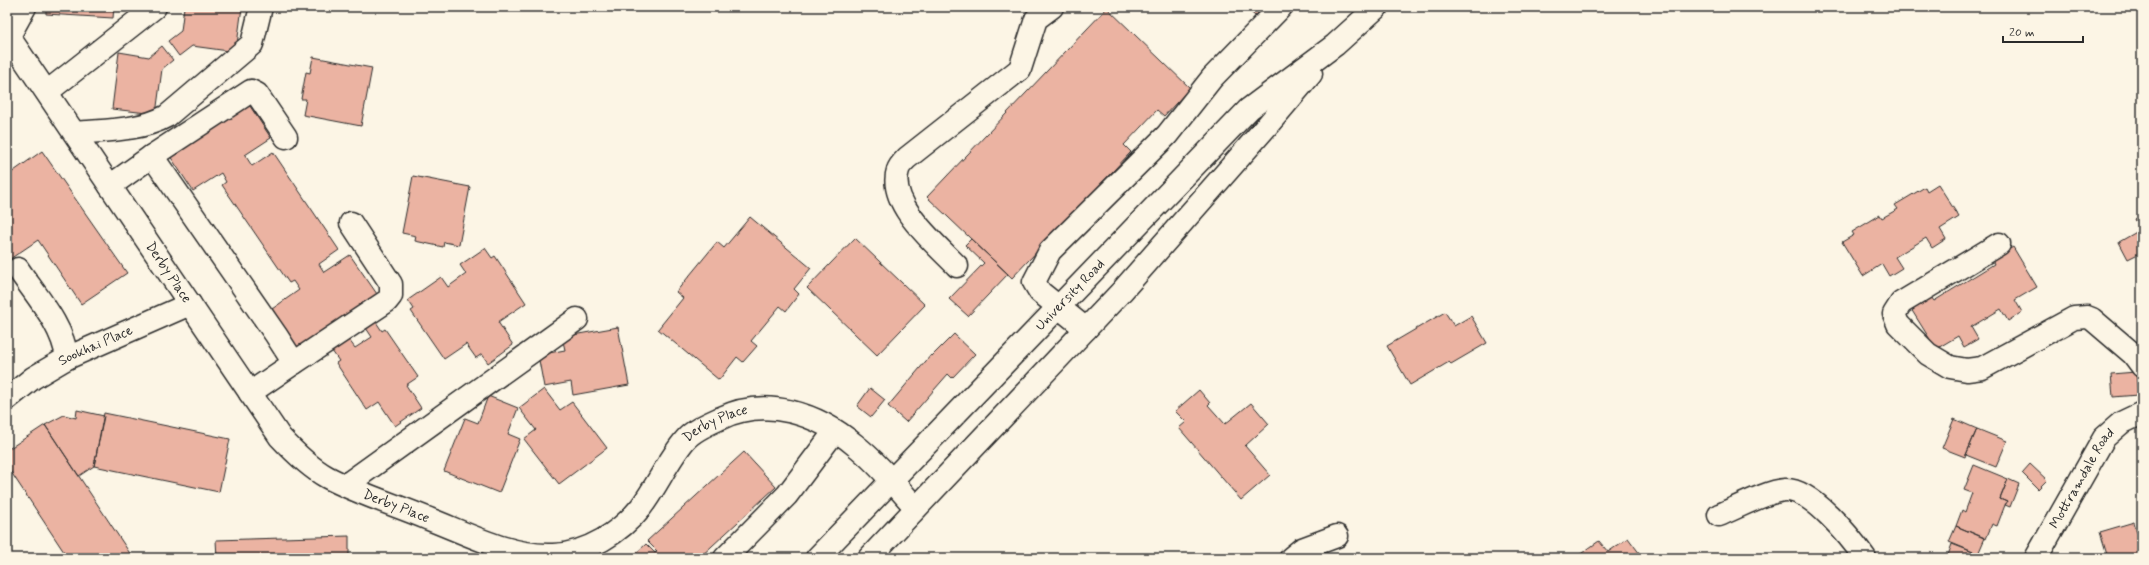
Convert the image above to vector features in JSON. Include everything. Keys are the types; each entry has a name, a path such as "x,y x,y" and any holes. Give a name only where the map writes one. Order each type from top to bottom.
{"street":[{"path":"8,35 24,7"},
{"path":"47,92 155,7"},
{"path":"75,133 139,126 158,121 167,116 252,44 261,7"},
{"path":"956,266 904,208 897,188 898,170 907,158 1020,69 1036,20 1052,7"},
{"path":"1086,329 1040,292 1034,282 1050,251 1167,135 1212,78 1281,7"},
{"name":"University Road","path":"817,558 1250,109 1335,45 1377,7"},
{"name":"Derby Place","path":"8,35 280,437 296,454 326,476 474,536 525,554 555,556 588,548 607,538 629,520 642,506 686,438 712,422 736,410 757,408 790,410 820,422 835,431 856,445 916,508"},
{"name":"University Road","path":"869,558 1086,329 1266,127 1335,45"},
{"path":"110,186 152,156 251,91 257,94 286,137"},
{"path":"152,156 294,363"},
{"path":"250,393 387,301 391,296 391,284 351,224"},
{"path":"1998,244 1901,304 1896,309 1894,314 1898,324 1928,354 1950,367 1975,370 2074,318 2087,317 2092,319 2133,354 2142,366"},
{"path":"18,269 60,331 66,345 67,358"},
{"name":"Sookhai Place","path":"7,399 33,378 67,358 190,304"},
{"path":"346,485 577,319"},
{"name":"Mottramdale Road","path":"2036,558 2104,438 2121,423 2142,413"},
{"path":"725,558 787,495 835,431"},
{"path":"1719,515 1778,491 1796,491 1815,503 1855,544 1865,558"},
{"path":"1290,558 1302,549 1337,536"}],"building":[{"path":"46,7 114,7 113,18 46,14"},
{"path":"184,7 242,7 236,52 192,46 179,56 168,41 181,31"},
{"path":"1245,7 1264,7 1255,16"},
{"path":"1107,8 1190,88 1164,116 1157,110 1124,145 1131,152 1012,278 927,197"},
{"path":"162,46 173,60 162,69 156,114 112,109 119,52 149,57"},
{"path":"313,57 372,68 361,126 303,115 306,99 301,99 306,72 310,73"},
{"path":"246,100 271,138 245,155 252,166 273,152 339,250 319,264 324,272 350,255 377,294 298,348 272,309 299,290 293,281 289,283 222,185 226,182 221,173 193,191 168,153"},
{"path":"42,151 127,273 81,304 38,240 7,261 7,170 11,173"},
{"path":"413,176 470,187 459,245 444,242 443,247 415,241 416,236 402,233"},
{"path":"1938,184 1959,217 1940,229 1946,239 1932,248 1926,238 1895,257 1902,268 1889,276 1882,264 1863,276 1842,242 1854,235 1852,232 1880,215 1882,218 1898,209 1895,205 1925,187 1927,191"},
{"path":"2142,215 2142,252 2128,259 2119,242 2140,230 2135,219"},
{"path":"750,217 811,268 794,289 799,294 786,311 780,306 751,341 757,346 743,362 737,357 719,380 658,329 683,298 676,292 717,242 724,248"},
{"path":"855,238 925,305 877,355 807,288"},
{"path":"971,239 1008,274 968,316 949,299 984,263 965,245"},
{"path":"2013,247 2037,287 2015,300 2022,312 2008,321 2001,309 1971,327 1978,339 1964,347 1958,336 1936,349 1911,309 1931,297 1934,301 1994,264 1992,260"},
{"path":"485,248 492,258 495,256 526,303 498,322 513,345 488,363 482,354 476,358 466,344 444,359 411,311 414,309 408,300 441,277 448,287 466,274 460,265"},
{"path":"1445,312 1454,326 1471,316 1487,343 1451,364 1449,362 1410,385 1387,346"},
{"path":"376,322 382,331 385,329 418,377 406,385 421,408 395,426 379,402 367,410 336,363 339,361 332,351 349,340 355,348 372,337 366,328"},
{"path":"618,327 629,385 573,395 571,382 544,387 538,355 565,350 562,337"},
{"path":"954,334 975,354 952,378 948,374 906,422 888,406 931,355 932,356"},
{"path":"2136,372 2138,395 2113,397 2111,374"},
{"path":"870,388 885,400 871,417 857,406"},
{"path":"544,389 560,410 572,402 607,448 559,484 524,439 536,430 519,408"},
{"path":"1199,390 1210,403 1208,405 1225,424 1251,403 1269,424 1245,446 1270,475 1241,500 1179,428 1186,422 1175,411"},
{"path":"488,396 518,408 508,434 520,439 499,493 444,471 465,418 478,423"},
{"path":"77,410 104,416 94,466 79,476 45,425 64,415 76,418"},
{"path":"104,413 230,439 219,492 94,466"},
{"path":"1954,419 1977,429 1965,457 1942,448"},
{"path":"45,425 131,555 126,558 68,558 7,466 7,450"},
{"path":"1977,429 2007,441 1996,467 1966,455"},
{"path":"744,452 776,487 699,558 631,558 646,544 655,553 657,551 647,541"},
{"path":"2030,464 2047,480 2038,489 2022,473"},
{"path":"1974,465 2008,479 2000,499 2007,502 1997,526 1992,524 1986,539 1956,526 1962,510 1965,512 1972,493 1964,490"},
{"path":"2008,479 2019,484 2010,507 2005,505 2007,502 2000,499"},
{"path":"2134,522 2142,549 2142,558 2108,558 2100,532"},
{"path":"1956,526 1985,538 1978,554 1949,542"},
{"path":"349,536 349,558 217,558 216,540"},
{"path":"1628,538 1643,558 1575,558 1599,541 1608,552"},
{"path":"1952,544 1978,554 1977,558 1947,558"},
{"path":"1083,553 1088,558 1078,558"}]}
